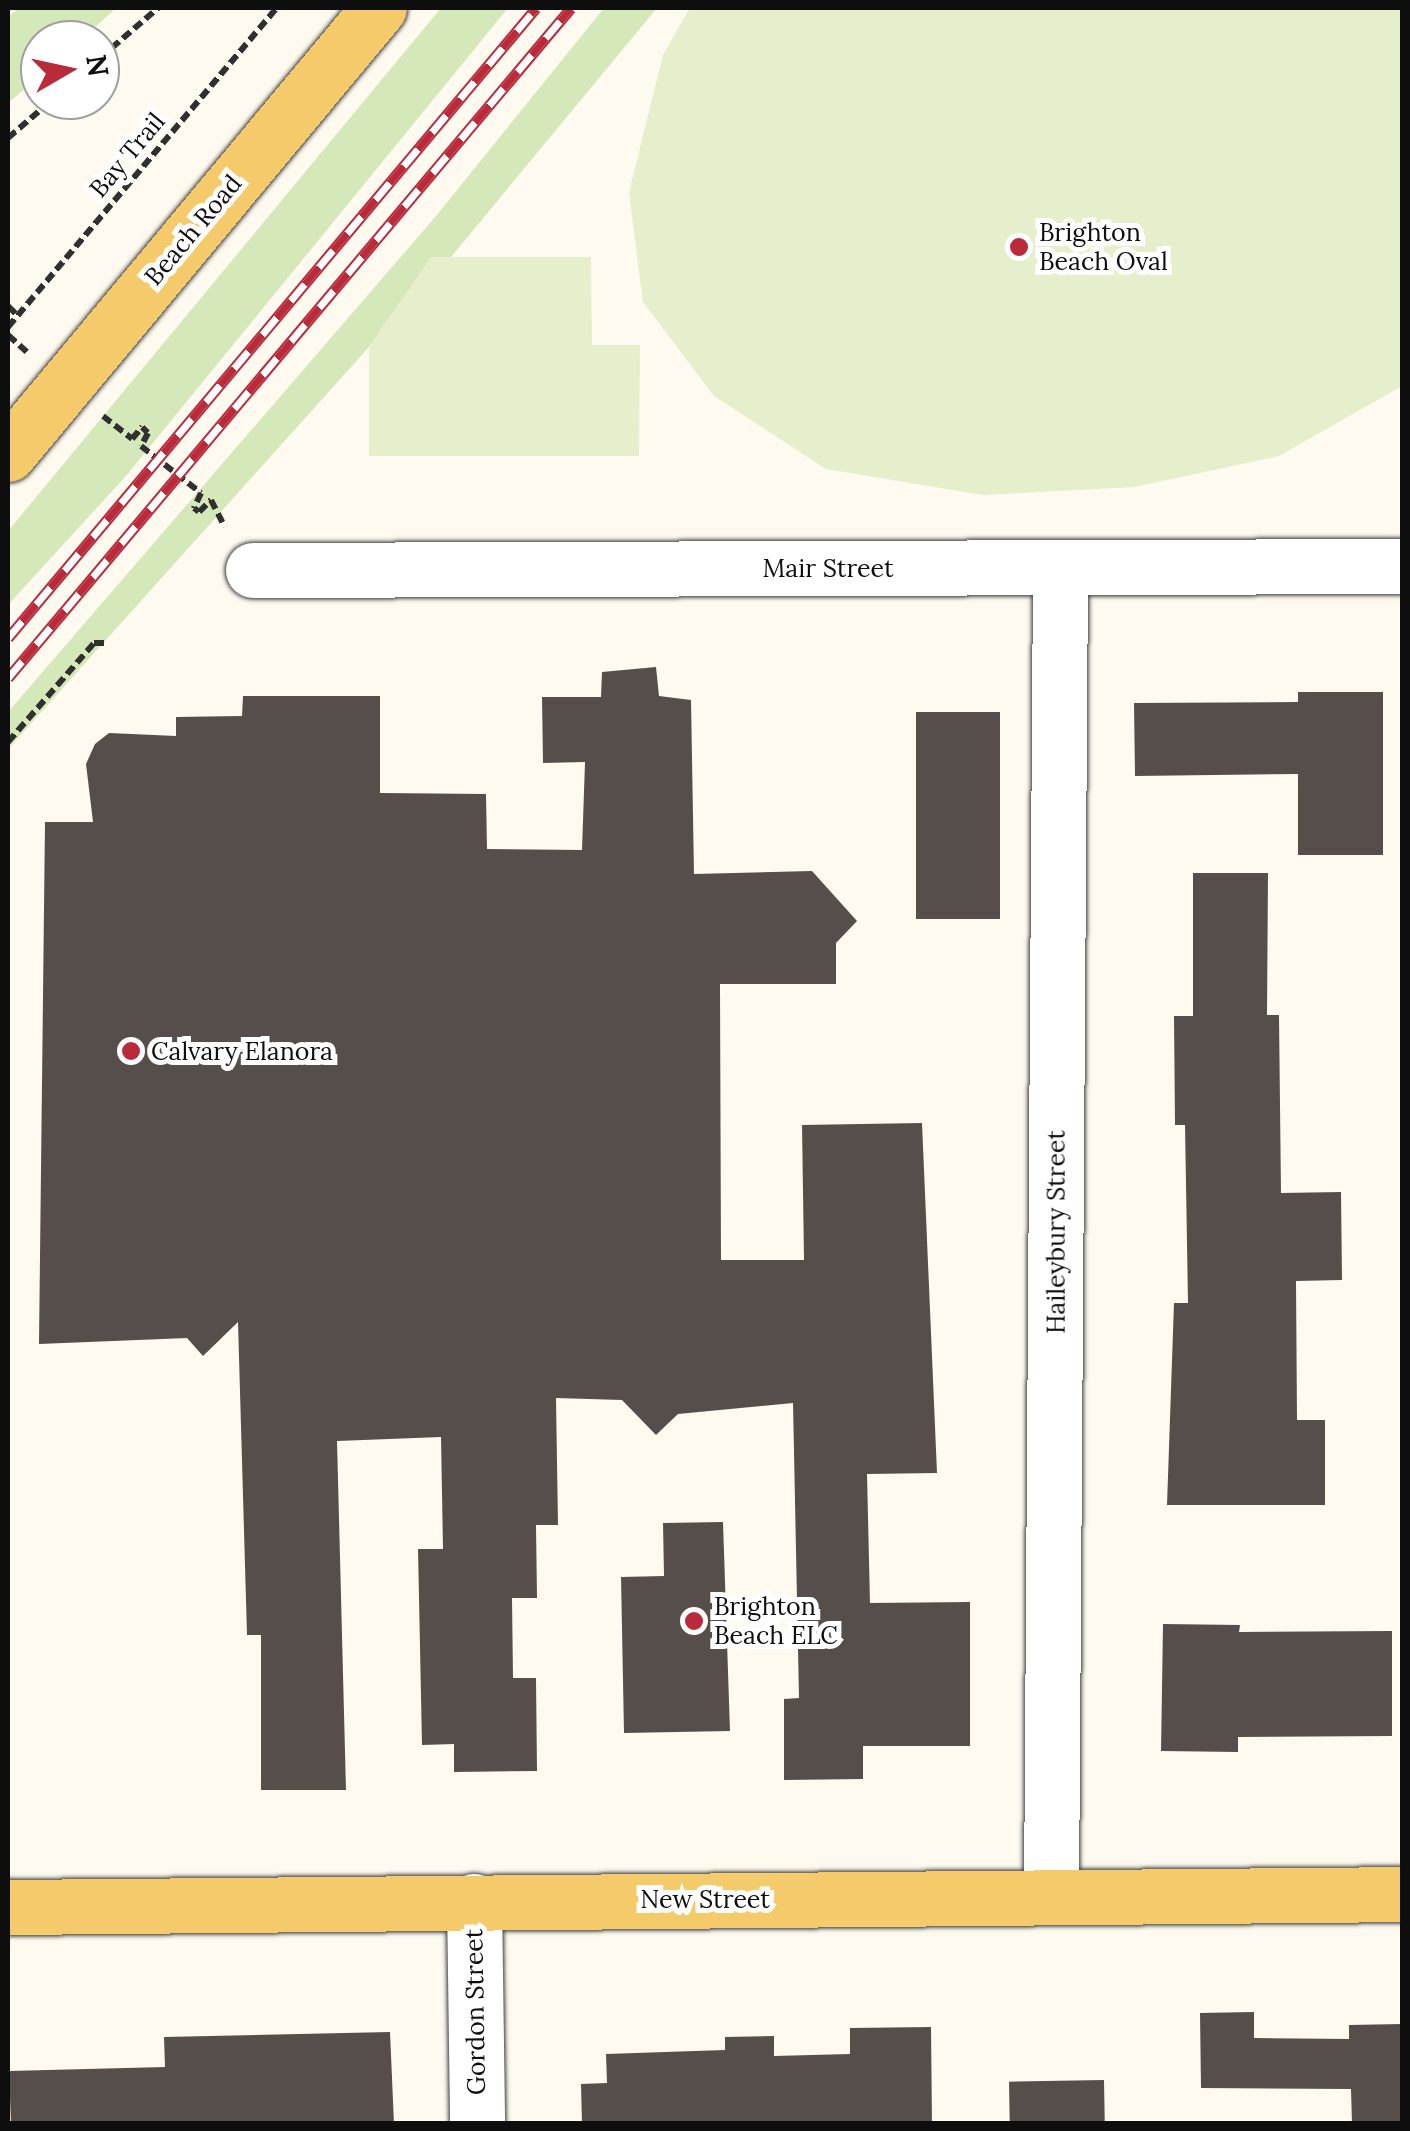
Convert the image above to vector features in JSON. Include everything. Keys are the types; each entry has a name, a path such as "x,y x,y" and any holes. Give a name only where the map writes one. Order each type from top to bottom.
{"main road":[{"name":"Beach Road","path":"8,454 379,8"},
{"name":"New Street","path":"8,1908 1402,1894"}],"street":[{"name":"Mair Street","path":"253,570 1402,566"},
{"name":"Haileybury Street","path":"1051,1896 1060,567"},
{"name":"Gordon Street","path":"474,1901 476,2124"}],"path":[{"path":"120,41 158,8"},
{"name":"Bay Trail","path":"8,327 278,8"},
{"path":"8,138 29,120"},
{"path":"8,306 18,316"},
{"path":"8,335 64,386 132,438 142,428 148,433 141,446 200,493 198,512 212,500 253,570"},
{"path":"8,742 94,643 108,642"}],"green space":[{"path":"19,8 116,8 103,20 20,20 20,93 8,103 8,17"},
{"path":"441,8 508,8 126,476 8,605 8,531"},
{"path":"604,8 657,8 451,257 431,258 369,347 8,749 8,712 436,216"},
{"name":"Brighton Beach Oval","path":"690,8 1402,8 1402,386 1279,456 1134,487 983,495 826,469 714,396 643,302 629,192 663,55"},
{"path":"431,257 591,257 592,345 640,345 639,456 369,456 369,347"}],"building":[{"name":"Calvary Elanora","path":"656,667 659,696 691,700 694,874 812,871 857,921 836,943 836,984 720,984 721,1260 804,1260 802,1125 922,1123 937,1473 867,1474 870,1603 970,1602 970,1746 863,1746 863,1779 784,1780 784,1699 799,1698 793,1403 678,1414 656,1435 622,1400 556,1398 558,1525 536,1525 537,1598 512,1598 513,1678 536,1678 537,1771 454,1772 454,1744 422,1745 418,1549 443,1549 441,1437 337,1441 346,1790 261,1790 261,1635 247,1635 238,1322 203,1356 187,1338 39,1344 45,822 93,822 86,764 95,744 109,733 176,736 176,717 242,716 243,696 380,696 380,793 486,794 487,849 582,850 585,762 543,763 542,697 601,697 602,672"},
{"path":"1298,692 1383,692 1383,855 1298,855 1298,774 1135,776 1134,703 1298,702"},
{"path":"916,712 1000,712 1000,919 916,919"},
{"path":"1193,873 1268,873 1267,1015 1279,1015 1281,1193 1341,1192 1342,1280 1296,1281 1297,1420 1325,1420 1325,1505 1167,1505 1174,1303 1188,1303 1185,1125 1175,1125 1174,1016 1193,1016"},
{"name":"Brighton Beach ELC","path":"723,1522 730,1731 624,1733 621,1577 664,1576 663,1523"},
{"path":"1163,1624 1240,1625 1239,1632 1392,1631 1392,1736 1238,1737 1238,1752 1161,1751"},
{"path":"1254,2012 1254,2038 1349,2039 1349,2025 1402,2024 1402,2124 1352,2124 1351,2089 1201,2088 1200,2013"},
{"path":"931,2027 932,2124 582,2124 581,2084 607,2083 606,2054 725,2050 725,2037 774,2036 774,2056 850,2054 850,2028"},
{"path":"390,2032 394,2124 11,2124 9,2071 165,2067 164,2037"},
{"path":"1104,2080 1105,2124 1010,2124 1009,2082"}],"railway":[{"path":"8,638 536,8"},
{"path":"8,678 571,8"}],"place":[{"name":"Brighton Beach Oval","path":"1019,247"},
{"name":"Calvary Elanora","path":"131,1051"},
{"name":"Brighton Beach ELC","path":"694,1621"}]}
